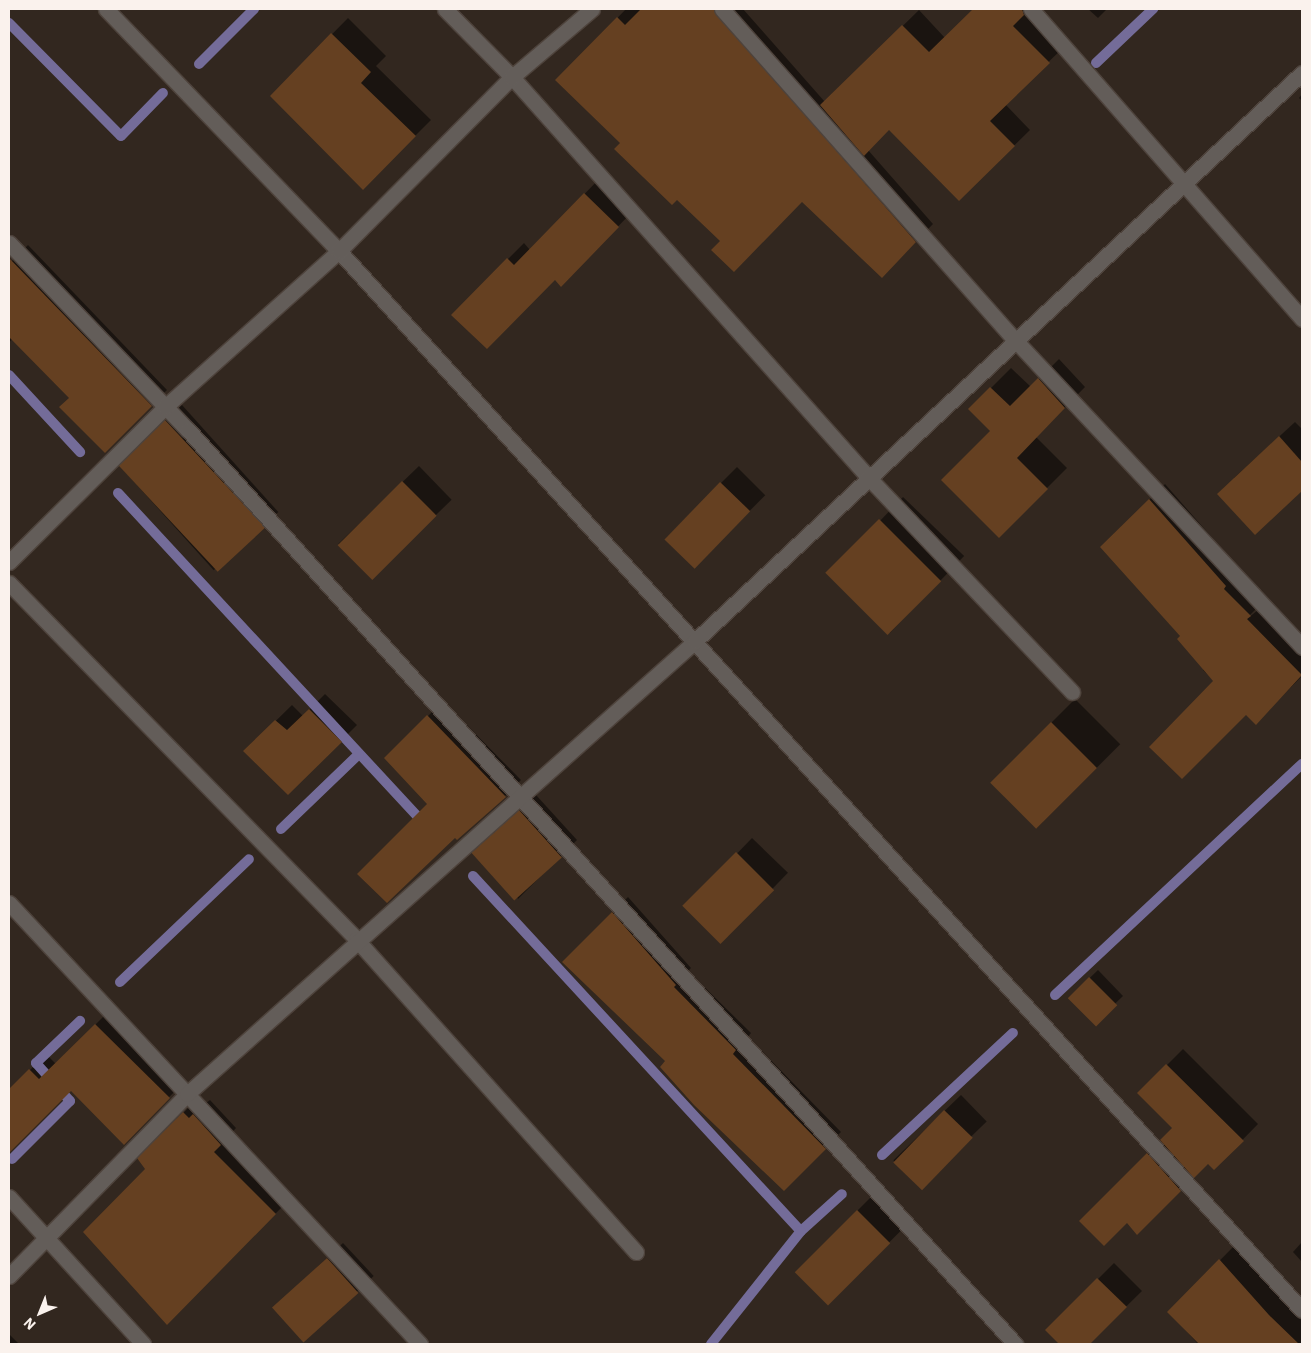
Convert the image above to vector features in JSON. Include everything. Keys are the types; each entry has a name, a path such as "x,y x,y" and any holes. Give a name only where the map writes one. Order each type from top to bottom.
{"street":[{"path":"106,9 339,251 1302,1310"},
{"path":"445,9 512,77 869,478 1072,692"},
{"path":"9,562 165,407 339,251 512,77 592,9"},
{"path":"722,9 1016,341 1302,647"},
{"path":"1031,9 1302,319"},
{"path":"9,1276 187,1094 356,939 522,797 695,641 1302,73"},
{"path":"9,243 165,407 522,797 1015,1344"},
{"path":"9,583 356,939 636,1252"},
{"path":"9,903 420,1344"},
{"path":"9,1197 143,1344"}],"building":[{"path":"641,9 713,9 916,242 882,278 802,202 734,272 711,250 720,241 677,200 672,205 614,149 620,143 555,80 617,17 625,25"},
{"path":"973,9 1022,9 1024,15 1013,26 1050,63 990,121 1015,146 959,201 889,130 864,156 820,105 902,25 929,52"},
{"path":"331,33 371,72 361,83 416,136 363,190 270,96"},
{"path":"584,193 619,227 561,287 555,280 487,349 451,315 507,258 514,265"},
{"path":"9,258 152,406 105,453 59,407 69,398 9,337"},
{"path":"1038,378 1065,408 1017,458 1048,489 999,538 941,480 990,431 968,409 990,387 1010,406"},
{"path":"165,420 265,528 218,572 117,464"},
{"path":"1279,436 1302,462 1302,491 1255,535 1217,494"},
{"path":"402,481 437,516 372,580 338,545"},
{"path":"720,482 750,511 695,569 664,540"},
{"path":"1149,499 1226,586 1224,589 1251,616 1247,619 1302,675 1256,725 1246,715 1182,779 1149,747 1213,681 1177,639 1180,636 1100,547"},
{"path":"879,519 941,581 887,635 825,573"},
{"path":"309,709 342,742 288,795 243,751 275,720 287,730"},
{"path":"427,715 506,797 457,840 455,838 387,903 357,874 427,804 384,758"},
{"path":"1051,722 1097,768 1036,829 990,783"},
{"path":"519,810 562,858 514,900 471,853"},
{"path":"736,852 774,890 720,944 682,906"},
{"path":"612,912 676,985 674,987 736,1050 733,1054 826,1149 784,1191 694,1105 660,1067 665,1061 562,962"},
{"path":"1089,977 1117,1005 1096,1026 1068,998"},
{"path":"95,1024 170,1098 124,1145 71,1091 9,1153 9,1089 29,1069 39,1079"},
{"path":"1166,1064 1244,1141 1214,1170 1208,1164 1194,1178 1160,1140 1172,1128 1137,1093"},
{"path":"944,1110 973,1138 922,1190 893,1163"},
{"path":"183,1112 189,1118 193,1114 221,1145 214,1152 276,1214 167,1325 83,1232 145,1169 137,1158"},
{"path":"1147,1153 1181,1191 1137,1235 1127,1223 1104,1246 1079,1221"},
{"path":"857,1210 890,1243 828,1305 795,1272"},
{"path":"327,1258 358,1293 303,1342 272,1308"},
{"path":"1219,1259 1269,1315 1299,1344 1199,1344 1167,1312"},
{"path":"1097,1278 1127,1307 1090,1344 1059,1344 1045,1330"}],"waterway":[{"path":"199,64 254,9"},
{"path":"1096,63 1153,9"},
{"path":"9,23 121,136 163,93"},
{"path":"9,375 80,452"},
{"path":"118,493 425,824"},
{"path":"281,829 359,754"},
{"path":"1055,995 1302,764"},
{"path":"120,982 249,859"},
{"path":"473,876 801,1231 842,1194"},
{"path":"12,1159 70,1101 36,1063 80,1021"},
{"path":"882,1155 1013,1033"},
{"path":"711,1344 801,1231"}]}
